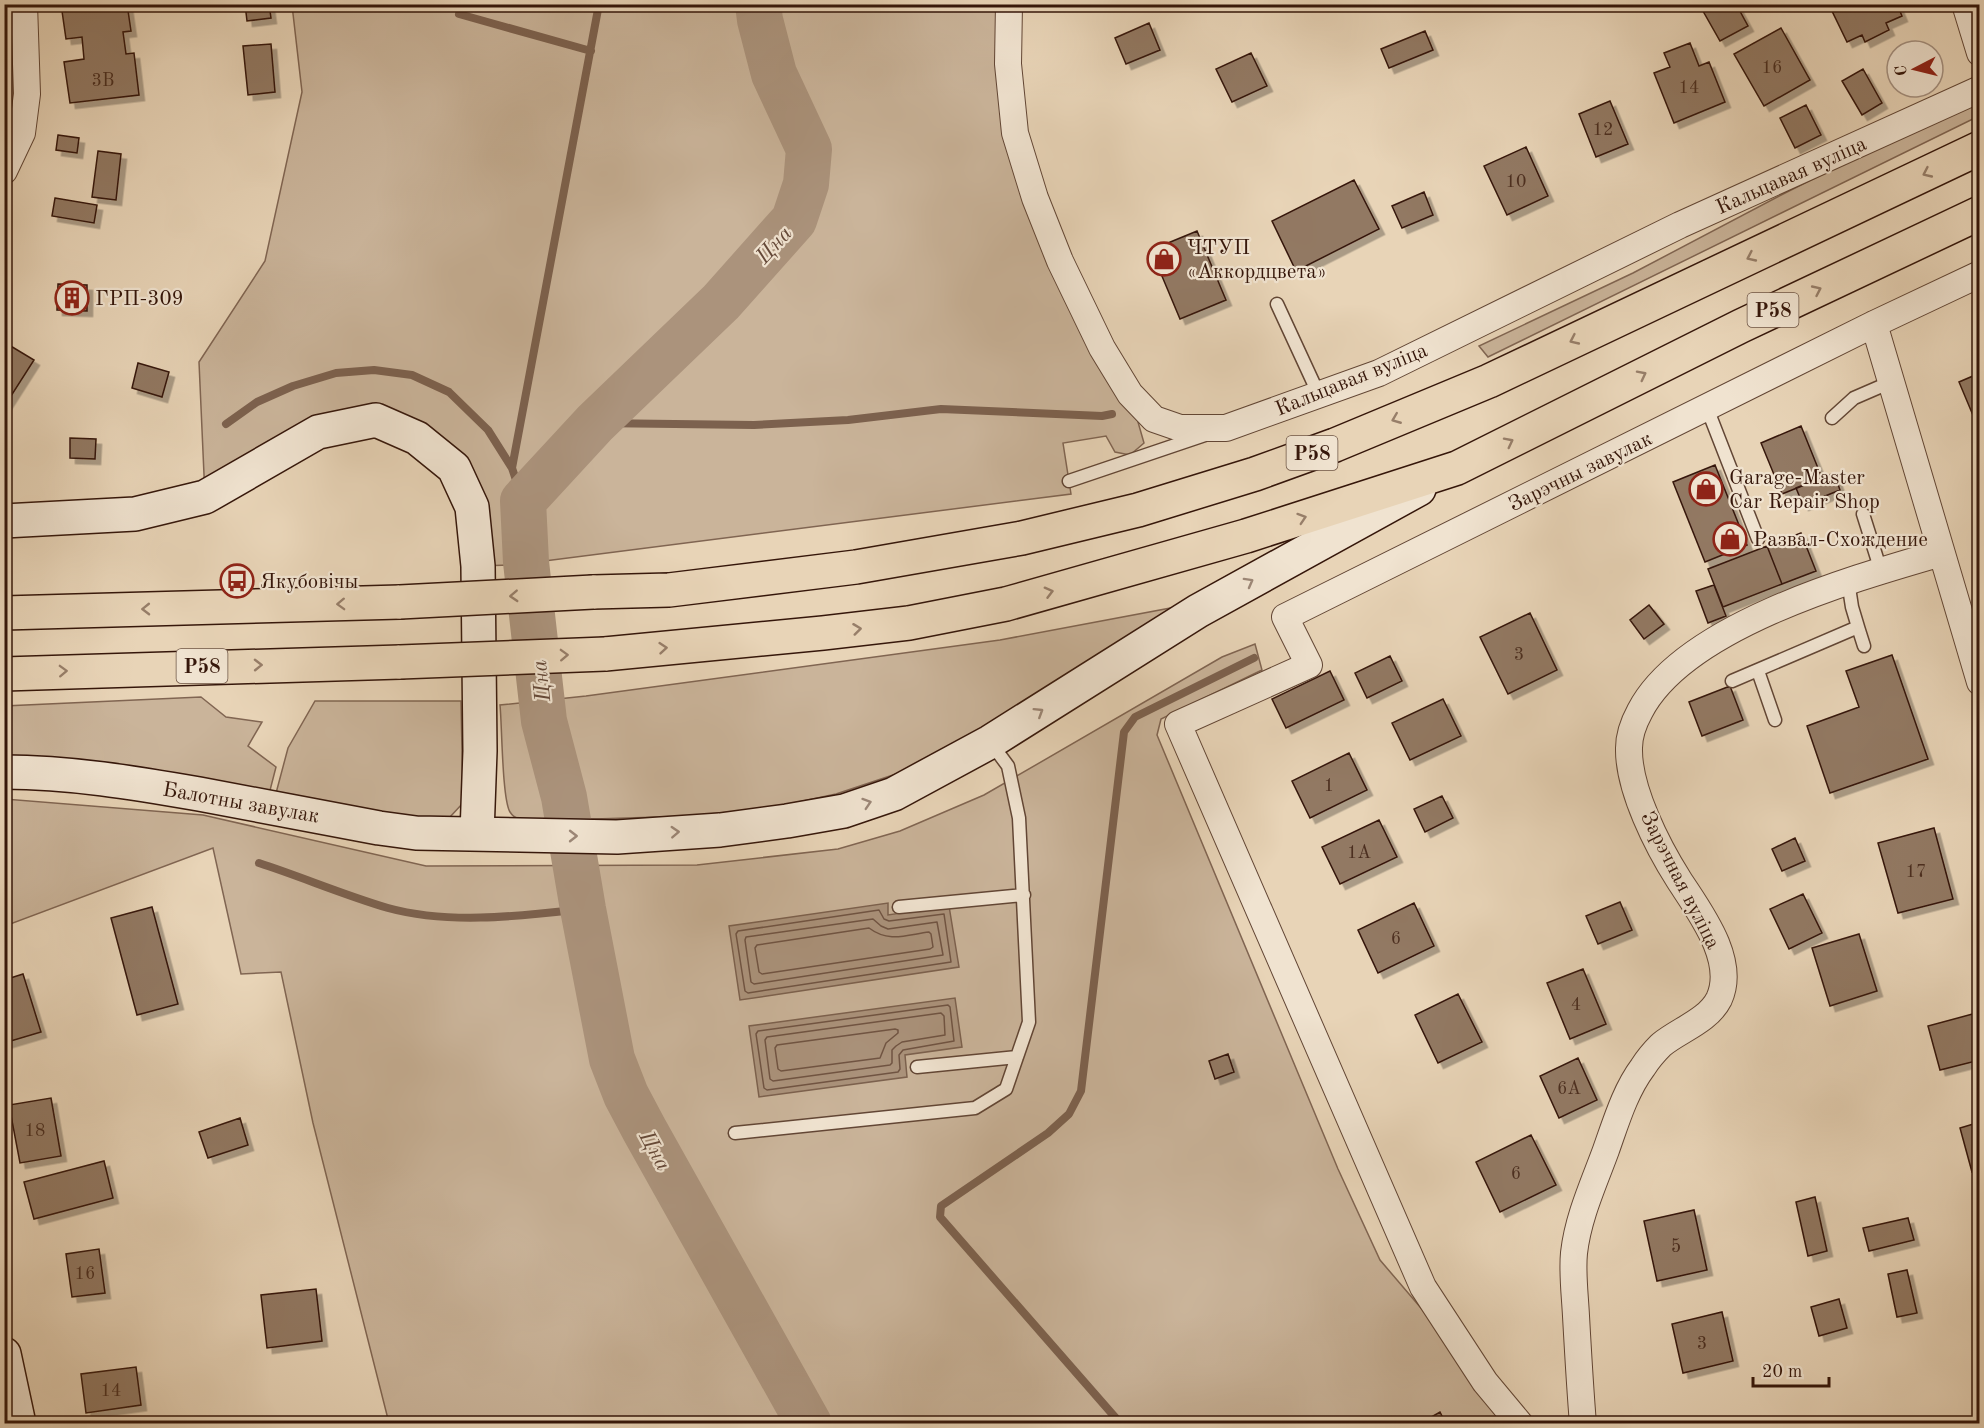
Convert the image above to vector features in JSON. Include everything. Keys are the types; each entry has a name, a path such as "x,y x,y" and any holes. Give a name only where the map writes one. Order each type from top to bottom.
{"highway":[{"name":"Р58","path":"4,613 400,602 669,590 844,569 1022,538 1138,510 1256,474 1335,445 1489,381 1980,148"},
{"name":"Р58","path":"4,674 605,654 898,624 1006,604 1246,536 1457,468 1741,326 1980,213"}],"main road":[{"path":"4,520 135,514 205,497 318,432 376,420 417,438 454,468 472,507 478,566 480,751 477,834"},
{"name":"Балотны завулак","path":"4,772 79,775 147,785 416,833 617,837 720,830 844,811 894,794 990,742 1198,611 1457,468"},
{"path":"4,1354 19,1424"}],"street":[{"path":"4,171 22,133 27,94 24,4"},
{"name":"Кальцавая вуліца","path":"1009,4 1008,64 1015,133 1035,198 1060,261 1102,348 1130,394 1154,419 1180,428 1226,428 1379,373 1680,225 1980,89"},
{"path":"1965,4 1980,53"},
{"name":"Зарэчны завулак","path":"1520,1424 1485,1382 1424,1287 1178,724 1309,665 1285,618 1874,324 1980,274"},
{"path":"1874,324 1980,682"},
{"name":"Зарэчная вуліца","path":"1583,1424 1574,1287 1574,1253 1581,1218 1621,1107 1642,1067 1660,1046 1709,1012 1719,999 1724,978 1713,935 1660,848 1646,816 1630,765 1631,732 1651,694 1693,653 1753,621 1815,593 1941,553"}],"lane":[{"path":"1278,304 1318,395"},
{"path":"1832,418 1854,398 1891,382"},
{"path":"1707,408 1758,539"},
{"path":"1069,482 1226,428"},
{"path":"1863,514 1881,571"},
{"path":"1848,581 1852,607 1864,646"},
{"path":"1732,681 1858,627"},
{"path":"1758,671 1775,720"},
{"path":"735,1133 975,1108 1006,1089 1029,1022 1024,895 1020,818 1008,766 990,742"},
{"path":"900,907 1024,895"},
{"path":"917,1067 1017,1057"}],"shaded area":[{"path":"292,5 1009,5 1015,133 1130,394 1144,443 1130,455 1115,452 1106,436 1063,443 1071,494 513,565 478,566 472,507 376,420 205,497 199,362 265,261 302,92"},
{"path":"1979,96 1979,116 1488,357 1479,346 1633,273 1787,192"},
{"path":"1176,607 1175,617 917,767 836,794 770,808 690,816 531,821 514,817 507,804 500,705 586,696 1000,640"},
{"path":"1255,644 1262,670 1161,719 1157,735 1338,1169 1380,1260 1519,1423 389,1423 313,1123 281,972 241,974 213,848 5,926 5,799 203,815 426,866 697,865 838,849 900,831 984,795 1222,657"},
{"path":"201,697 226,717 262,722 248,746 276,767 266,806 5,772 4,706"},
{"path":"315,701 461,701 463,803 449,818 424,824 275,797 288,748"}],"water":[{"path":"888,903 888,915 949,906 959,967 740,1000 729,926"},
{"path":"955,998 962,1047 905,1055 907,1077 759,1097 749,1026"}],"building":[{"path":"61,4 127,4 131,31 123,32 126,54 134,53 139,95 70,103 64,62 84,59 82,37 66,39"},
{"path":"245,4 269,4 271,18 247,21"},
{"path":"1699,4 1736,4 1748,26 1720,41"},
{"path":"1846,4 1897,4 1902,16 1886,23 1889,30 1865,42 1862,35 1847,42 1832,11"},
{"path":"1149,23 1160,50 1126,64 1115,38"},
{"path":"1781,28 1810,80 1764,106 1734,54"},
{"path":"1425,31 1433,50 1389,68 1381,49"},
{"path":"1690,43 1699,66 1709,62 1725,102 1674,123 1654,73 1670,67 1664,53"},
{"path":"271,44 275,92 248,95 243,46"},
{"path":"1251,53 1267,86 1232,102 1216,69"},
{"path":"1863,69 1882,103 1862,115 1842,81"},
{"path":"1610,101 1628,144 1596,157 1579,114"},
{"path":"1806,105 1821,135 1795,148 1780,118"},
{"path":"58,135 79,138 77,153 56,150"},
{"path":"1526,147 1548,196 1507,215 1484,166"},
{"path":"98,151 121,154 116,200 92,197"},
{"path":"1354,180 1379,229 1296,271 1272,221"},
{"path":"1424,192 1433,215 1402,228 1392,206"},
{"path":"55,198 97,205 94,223 52,216"},
{"path":"1197,231 1226,300 1180,319 1151,250"},
{"name":"ГРП-309","path":"58,284 87,285 87,311 57,310"},
{"path":"4,342 34,360 4,407"},
{"path":"138,363 169,372 162,397 132,388"},
{"path":"1980,373 1980,432 1959,382"},
{"path":"1801,426 1822,478 1782,494 1761,443"},
{"path":"70,438 96,439 95,459 70,458"},
{"path":"1715,465 1747,545 1705,562 1673,482"},
{"path":"1834,473 1840,490 1803,505 1796,488"},
{"path":"1801,533 1816,571 1782,584 1767,546"},
{"path":"1767,546 1782,584 1723,607 1708,569"},
{"path":"1714,585 1726,616 1708,623 1696,591"},
{"path":"1649,605 1664,624 1644,639 1630,620"},
{"path":"1530,613 1557,670 1508,694 1480,637"},
{"path":"1892,655 1928,759 1830,793 1807,726 1859,707 1846,671"},
{"path":"1390,656 1402,681 1367,698 1355,673"},
{"path":"1330,671 1344,700 1286,728 1272,699"},
{"path":"1730,686 1743,720 1702,736 1689,702"},
{"path":"1443,699 1461,736 1410,760 1392,723"},
{"path":"1349,753 1367,790 1310,818 1292,781"},
{"path":"1442,796 1453,818 1425,832 1414,809"},
{"path":"1379,820 1397,857 1340,884 1322,847"},
{"path":"1934,828 1953,899 1898,913 1878,843"},
{"path":"1795,838 1805,861 1782,871 1772,849"},
{"path":"1803,894 1822,933 1789,949 1770,909"},
{"path":"1620,902 1632,930 1598,944 1586,916"},
{"path":"1414,903 1434,946 1378,973 1358,930"},
{"path":"152,907 178,1004 137,1015 111,918"},
{"path":"1859,934 1877,991 1830,1006 1812,948"},
{"path":"1583,969 1606,1024 1570,1039 1547,983"},
{"path":"23,974 41,1032 4,1043 4,980"},
{"path":"1458,994 1482,1042 1438,1063 1415,1015"},
{"path":"1980,1012 1980,1060 1940,1070 1928,1026"},
{"path":"1228,1054 1234,1072 1215,1079 1209,1061"},
{"path":"1578,1058 1597,1100 1559,1118 1540,1076"},
{"path":"51,1098 61,1156 20,1163 9,1105"},
{"path":"240,1118 248,1145 208,1158 199,1132"},
{"path":"1980,1122 1980,1170 1972,1172 1960,1128"},
{"path":"1531,1135 1556,1185 1500,1212 1476,1162"},
{"path":"104,1161 113,1198 34,1219 24,1182"},
{"path":"1815,1197 1827,1251 1808,1256 1796,1202"},
{"path":"1694,1210 1707,1270 1657,1281 1644,1221"},
{"path":"1908,1218 1914,1240 1869,1251 1863,1228"},
{"path":"99,1249 105,1293 72,1297 66,1254"},
{"path":"1907,1270 1917,1313 1897,1317 1888,1274"},
{"path":"316,1289 322,1341 267,1348 261,1295"},
{"path":"1839,1299 1847,1328 1819,1336 1811,1307"},
{"path":"1722,1312 1733,1361 1683,1373 1672,1324"},
{"path":"136,1367 141,1405 86,1413 81,1374"},
{"path":"1440,1412 1446,1424 1419,1424"}],"waterway":[{"path":"523,501 512,468 599,4"},
{"name":"Цна","path":"758,4 774,74 809,149 806,184 794,220 721,302 595,423 523,501 526,562 544,721 564,797 612,1059 626,1095 644,1129 809,1424"},
{"path":"459,14 591,51"},
{"path":"226,424 257,402 293,386 336,373 374,370 412,375 449,392 488,430 512,468"},
{"path":"595,423 754,425 848,420 941,409 1102,416 1112,414"},
{"path":"1121,1424 940,1217 941,1206 1048,1133 1069,1114 1081,1091 1124,732 1135,717 1254,658"},
{"path":"259,863 372,903 412,913 485,918 583,909"}],"place":[{"name":"ЧТУП «Аккордцвета»","path":"1164,259"},
{"name":"ГРП-309","path":"72,298"},
{"name":"Garage-Master Car Repair Shop","path":"1706,489"},
{"name":"Развал-Схождение","path":"1730,539"},
{"name":"Якубовічы","path":"237,581"}]}
